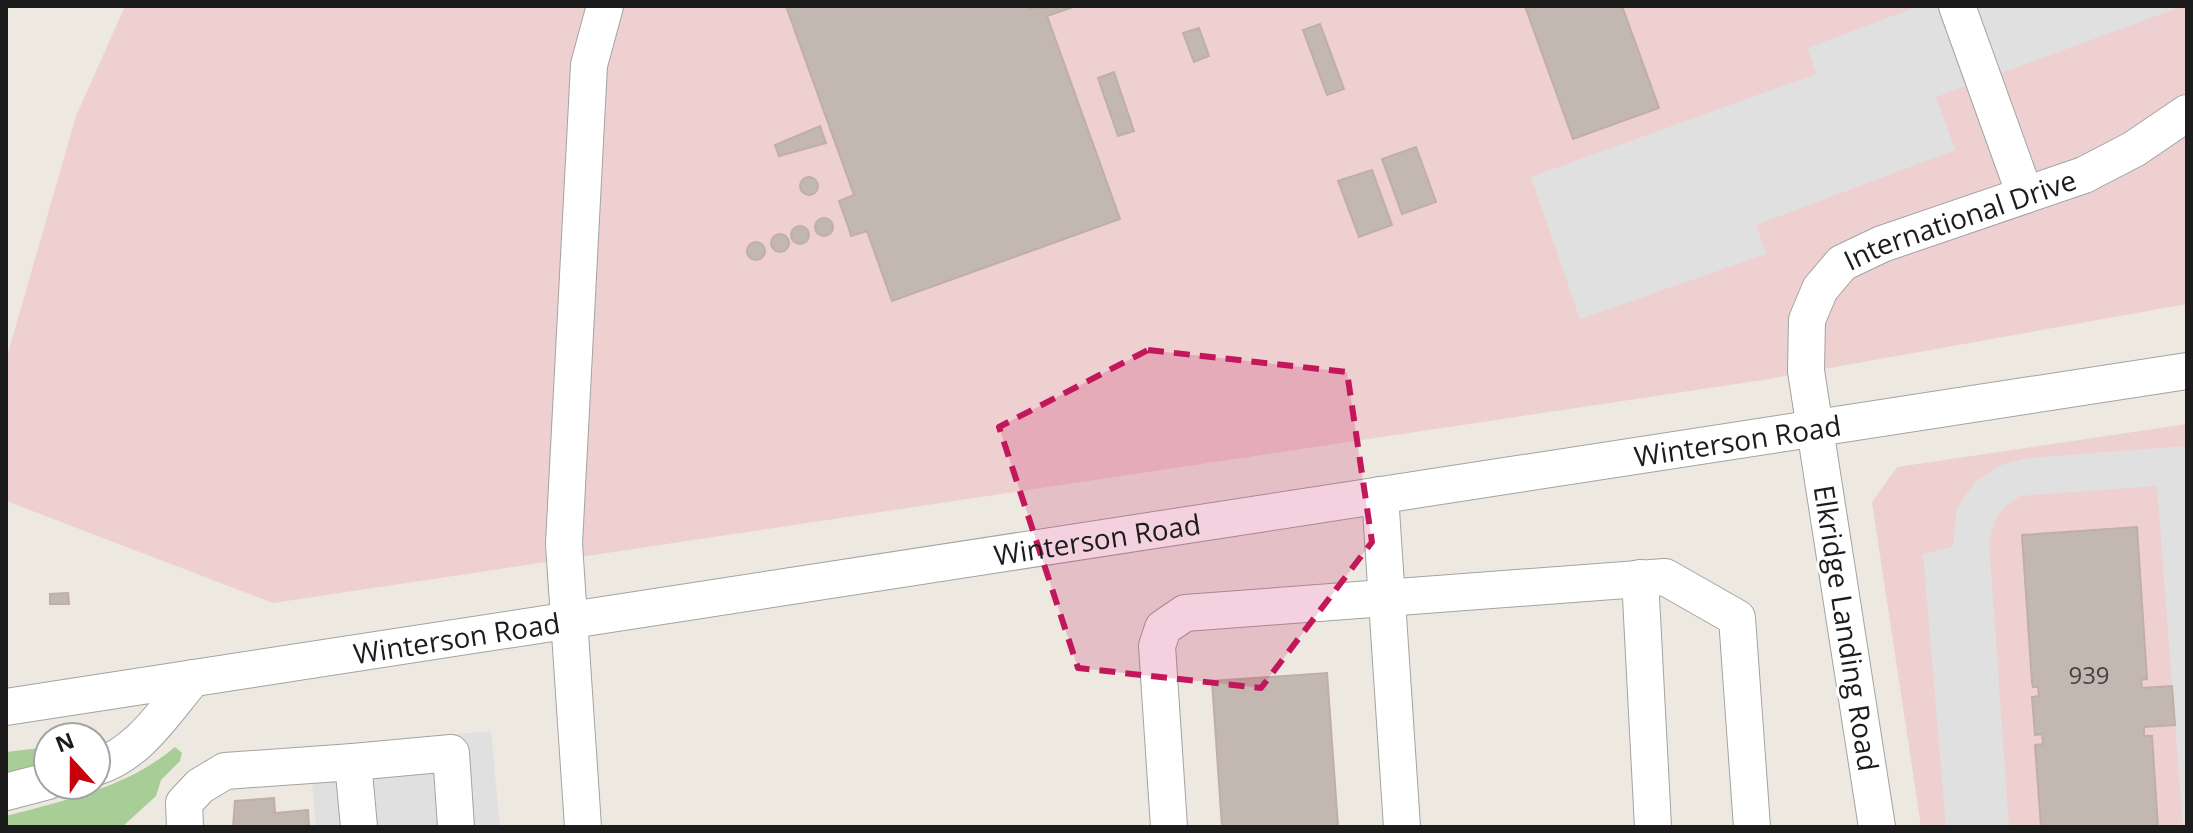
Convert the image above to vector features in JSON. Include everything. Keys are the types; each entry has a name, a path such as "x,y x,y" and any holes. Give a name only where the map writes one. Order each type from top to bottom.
{"street":[{"path":"583,827 564,544 588,81 599,19 605,6"},
{"path":"1957,6 2025,195"},
{"name":"International Drive","path":"1817,428 1806,371 1807,320 1820,289 1842,263 1882,244 2084,175 2134,149 2187,113"},
{"name":"Winterson Road","path":"6,707 2187,371"},
{"name":"Elkridge Landing Road","path":"1817,428 1877,827"},
{"path":"1380,495 1402,827"},
{"path":"1169,827 1157,646 1163,628 1185,613 1665,577 1737,618 1752,827"},
{"path":"1640,578 1653,827"},
{"path":"112,762 144,737 193,678"},
{"path":"177,819 200,786 225,771 451,753 456,827"},
{"path":"353,762 359,827"},
{"path":"6,792 32,785"}],"highlighted area":[{"path":"1148,350 1347,372 1372,542 1261,688 1078,668 999,427"}],"shaded area":[{"path":"125,6 2187,6 2187,304 1763,380 273,603 6,501 6,360 76,116"},
{"path":"1919,6 2183,6 1936,97 1955,150 1756,225 1766,254 1580,319 1531,177 1816,74 1808,48"},
{"path":"2187,424 2187,827 1921,827 1872,502 1897,467"},
{"path":"2187,446 2187,827 2183,827 2157,486 2020,496 2004,507 1994,522 1989,543 2009,827 1946,827 1923,554 1953,547 1957,508 1975,482 1999,466 2027,458"},
{"path":"491,731 500,827 316,827 309,747"}],"green space":[{"path":"175,747 182,753 180,761 161,780 156,796 122,827 6,827 6,816 62,801 112,801 112,785"},
{"path":"32,749 32,773 6,779 6,752"}],"building":[{"path":"786,6 1027,6 1028,9 1076,6 1047,16 1120,219 892,301 867,231 851,236 839,201 854,195"},
{"path":"1525,6 1622,6 1659,108 1573,139"},
{"path":"1320,24 1344,89 1327,95 1303,30"},
{"path":"1199,28 1209,56 1194,62 1183,33"},
{"path":"1114,72 1134,131 1118,136 1098,78"},
{"path":"820,126 826,143 779,156 775,145"},
{"path":"1416,147 1436,202 1402,214 1382,159"},
{"path":"1372,170 1392,225 1359,237 1338,181"},
{"path":"805,177 813,177 818,186 816,193 805,195 800,190 800,182"},
{"path":"820,218 828,218 833,227 831,234 820,236 815,231 815,223"},
{"path":"796,226 804,226 809,235 807,242 796,244 791,239 791,231"},
{"path":"776,234 784,234 789,243 787,250 776,252 771,247 771,239"},
{"path":"752,242 760,242 765,251 763,258 752,260 747,255 747,247"},
{"path":"2137,527 2147,679 2141,680 2142,688 2172,686 2175,725 2144,727 2144,736 2152,736 2158,827 2041,827 2035,745 2043,744 2042,734 2035,735 2032,697 2039,696 2038,687 2033,687 2032,682 2022,535"},
{"path":"68,593 69,604 50,604 50,594"},
{"path":"1327,673 1338,826 1222,827 1212,681"},
{"path":"274,798 275,813 308,810 309,827 233,827 235,801"}]}
